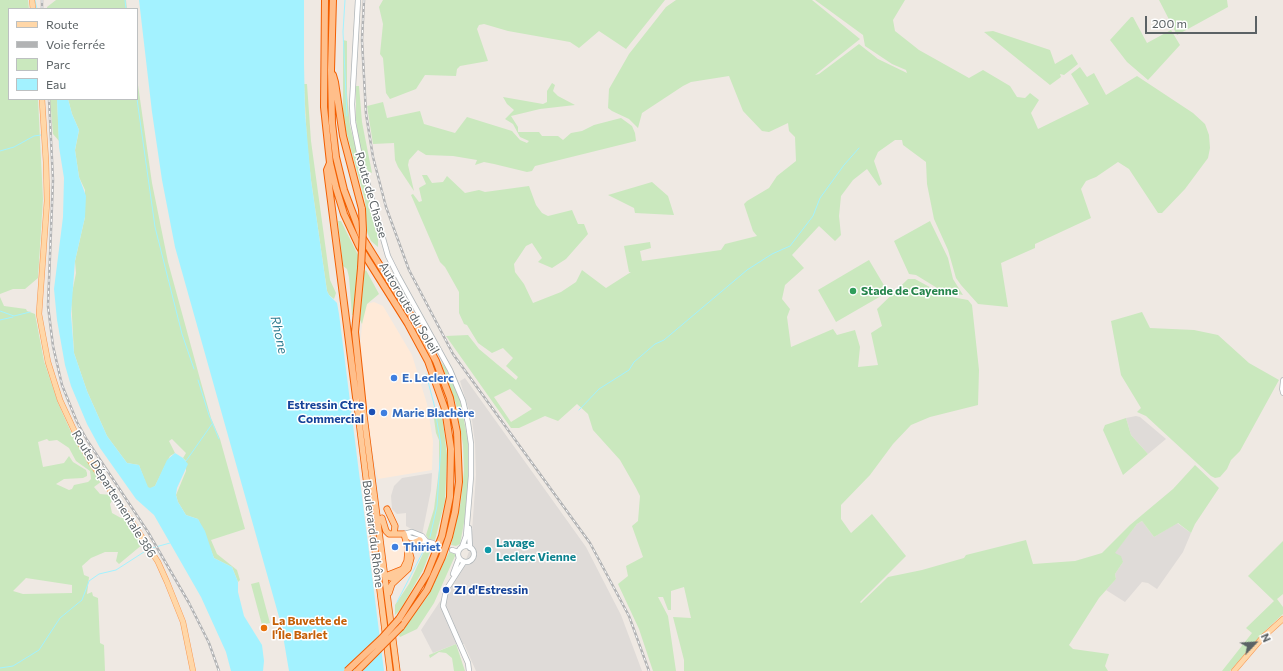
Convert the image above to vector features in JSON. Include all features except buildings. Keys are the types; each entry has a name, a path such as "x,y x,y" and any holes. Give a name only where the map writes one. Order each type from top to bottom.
{"highway":[{"name":"Autoroute du Soleil","path":"325,0 324,101 330,163 341,204 354,237 408,324 428,361 441,395 449,430 452,482 442,536 427,574 399,619 382,638 347,671"},
{"name":"Autoroute du Soleil","path":"333,0 331,70 334,140 339,170 349,205 368,247 415,322 433,355 448,391 457,432 459,482 451,531 434,577 427,590 401,627 357,671"},
{"path":"331,70 335,82 343,136 362,209 363,230 356,332 364,408"},
{"path":"330,163 327,170 356,397"},
{"name":"Boulevard du Rhône","path":"356,397 390,671"},
{"name":"Boulevard du Rhône","path":"364,408 397,671"},
{"path":"363,457 372,499 382,574 391,578 399,576"},
{"path":"376,501 380,507 384,528 390,534 404,534 411,558 411,563 408,569 392,584 388,595"},
{"path":"387,509 395,526 394,534"},
{"path":"408,550 423,540"},
{"path":"387,642 381,583 386,576 402,569 407,561 408,550"}],"main road":[{"name":"Route de Chasse","path":"358,0 352,104 356,143 377,219 393,266 450,370 463,401 468,423 471,449 468,515 466,536 462,547"},
{"name":"Route Départementale 386","path":"42,100 46,162 46,201 39,314 46,356 60,400 80,443 92,464 158,562 184,628 193,671"},
{"name":"Route de Chasse","path":"468,515 470,548"},
{"path":"404,534 412,532 422,536 423,540 433,543"},
{"path":"450,581 464,562 468,562 473,558 473,553 470,548 462,547 458,552 459,558 446,590 443,606 468,663 469,671"},
{"path":"452,550 458,552"},
{"path":"459,558 464,562"},
{"path":"1234,671 1263,637 1283,618"}],"street":[{"path":"1283,380 1283,393"}],"shaded area":[{"path":"374,302 383,306 412,355 427,404 433,441 432,470 378,479 372,449 360,345 363,316 367,304"},
{"path":"465,378 586,547 621,615 642,671 476,671 464,644 456,644 433,653 421,630 464,565 471,546 476,475 475,443 472,420 460,381"},
{"path":"1136,416 1140,417 1166,439 1148,454 1131,435 1126,418"},
{"path":"432,473 431,490 422,535 406,526 406,513 397,514 392,509 391,496 394,486 402,478"},
{"path":"1142,521 1154,537 1177,523 1191,533 1183,552 1157,589 1148,583 1142,582 1125,602 1106,590 1116,579 1115,574 1123,562 1114,553 1137,524"},
{"path":"384,536 401,536 404,540 406,556 403,566 392,573 388,571"}],"green space":[{"path":"0,0 28,0 29,8 8,8 8,100 38,100 43,199 38,278 25,289 13,289 0,294"},
{"path":"56,0 126,0 127,8 47,8"},
{"path":"383,0 665,0 626,49 599,31 579,48 570,42 508,31 484,24 479,25 477,29 488,61 460,66 457,69 456,76 425,75 416,89 390,99 386,93 383,58 380,54 383,24 379,7"},
{"path":"676,0 812,0 860,39 815,75 819,74 859,44 878,59 907,73 906,70 892,64 865,46 863,35 815,0 905,0 893,20 895,31 919,50 969,78 983,70 1010,86 1017,97 1025,98 1030,93 1039,100 1031,113 1038,129 1089,104 1071,74 1080,67 1087,77 1094,73 1106,95 1137,76 1193,113 1205,124 1209,135 1210,148 1208,158 1185,189 1162,213 1158,213 1129,169 1118,162 1096,177 1086,181 1081,189 1091,218 1035,244 1035,248 1001,263 1008,307 978,304 956,278 948,250 934,219 927,184 926,162 903,145 902,140 895,140 878,152 874,161 882,184 879,186 867,169 853,180 841,196 839,216 841,235 835,241 819,226 792,255 804,268 785,285 782,299 790,309 787,317 791,347 833,329 837,335 855,330 860,347 858,367 878,365 871,333 882,326 877,309 908,279 915,279 946,296 968,300 972,305 979,370 978,405 930,417 911,425 893,444 870,475 841,505 841,519 851,533 872,514 906,556 860,602 861,603 888,577 922,570 964,558 966,555 1026,540 1033,564 1075,561 1102,553 1130,525 1173,489 1195,465 1219,488 1195,524 1191,533 1178,523 1154,537 1142,521 1137,524 1115,553 1121,556 1123,562 1115,574 1116,579 1099,598 1069,645 1073,649 1109,654 1105,666 1108,671 684,671 684,660 673,617 691,618 684,587 671,591 671,610 668,610 663,597 658,597 668,616 676,671 653,671 639,629 618,584 628,576 626,566 643,557 632,526 638,521 640,496 636,488 620,460 593,430 588,414 577,404 558,421 545,416 519,428 511,428 446,336 468,335 479,349 516,380 518,377 506,366 513,358 503,348 492,353 478,343 467,325 464,324 459,313 459,292 445,267 440,262 411,195 413,194 419,202 422,201 419,188 426,184 422,175 427,175 432,183 443,182 447,176 465,193 479,190 485,192 529,186 536,205 542,213 548,216 572,210 578,224 584,224 588,234 566,259 552,268 538,262 542,258 532,243 526,246 514,264 515,272 524,284 533,303 561,292 576,282 582,270 606,288 631,272 629,272 624,246 650,242 651,248 640,251 642,261 721,250 725,244 757,236 753,231 744,204 769,188 777,176 796,161 795,137 789,131 788,123 769,132 762,131 743,111 729,76 691,82 683,86 642,113 638,128 629,119 608,108 609,89 629,54 666,7","holes":["510,389 532,409 511,422 494,397"]},
{"path":"1159,0 1227,0 1228,7 1177,35"},
{"path":"1131,17 1133,17 1147,43 1171,30 1180,45 1148,80 1127,62 1110,40"},
{"path":"993,31 1050,50 1055,64 1072,54 1078,64 1064,75 1060,74 1061,77 1050,85 984,32"},
{"path":"343,40 347,41 347,94 350,126 370,201 378,236 378,247 371,241 367,232 365,200 343,120"},
{"path":"552,83 555,85 553,91 558,96 575,105 540,109 511,116 518,127 518,132 539,132 542,136 558,136 563,140 571,133 582,131 594,125 621,118 632,126 636,141 535,166 532,171 527,172 484,162 475,165 477,160 453,156 426,155 418,150 409,160 408,165 414,191 395,160 394,143 373,144 367,106 383,102 387,118 420,111 424,124 455,133 467,117 512,131 520,140 527,143 529,141 520,137 513,124 505,119 514,110 507,104 503,97 543,104 547,102 547,91"},
{"path":"304,84 307,84 311,141 330,280 336,293 334,299 327,291 311,180 307,144"},
{"path":"138,85 152,183 168,262 211,418 220,439 245,529 211,540 217,554 237,570 240,580 238,582 232,567 214,558 198,519 186,515 178,502 176,495 186,471 186,461 183,458 186,453 172,439 169,441 175,453 170,456 155,486 150,489 147,487 139,465 127,463 107,436 87,391 74,353 71,298 76,273 75,261 85,217 85,190 79,177 75,150 79,130 72,114 68,100 138,100"},
{"path":"356,86 359,86 362,122 372,173 366,170 358,138 356,120"},
{"path":"50,100 57,100 59,141 53,134"},
{"path":"652,182 668,196 674,215 635,213 634,208 608,195"},
{"path":"338,221 341,221 359,257 354,315 352,315 349,277 347,269 343,266"},
{"path":"930,221 948,258 953,279 963,295 942,291 916,275 909,274 894,241"},
{"name":"Stade de Cayenne","path":"869,260 888,292 836,322 818,290"},
{"path":"366,270 379,294 367,304 362,324 360,320 364,272"},
{"path":"0,297 4,306 26,309 27,311 35,314 44,361 58,403 75,441 102,481 94,487 100,494 111,495 113,499 110,504 112,513 121,518 127,517 143,544 119,564 116,561 118,552 105,552 91,558 82,566 84,575 89,577 87,594 92,592 93,596 98,598 100,643 104,645 105,671 0,671","holes":["47,439 49,441 57,440 69,448 76,461 90,471 91,479 88,482 74,485 72,489 69,490 56,484 64,479 83,478 87,476 87,473 86,470 73,462 69,456 64,463 43,467 38,442","26,578 72,585 72,593 23,594 13,591"]},
{"path":"1142,312 1150,328 1194,330 1218,335 1249,363 1279,380 1240,451 1231,460 1227,469 1220,477 1215,478 1211,476 1146,416 1137,412 1141,408 1121,375 1111,321"},
{"path":"441,362 446,368 460,400 468,441 468,490 460,544 456,546 451,545 461,501 464,470 463,445 456,404"},
{"path":"433,412 442,415 447,455 445,501 435,540 428,539 426,535 434,509 439,470 439,440 436,433"},
{"path":"1126,418 1131,435 1148,454 1123,475 1103,430 1105,425"},
{"path":"1283,541 1283,594 1277,599 1283,607 1283,614 1267,629 1230,671 1222,671 1252,633 1246,628 1274,601 1248,576"},
{"path":"427,545 432,547 423,570 401,609 395,615 395,605 409,584"},
{"path":"449,552 455,554 455,556 434,603 417,629 400,637 399,635 428,596"},
{"path":"259,582 270,623 262,625 251,584"},
{"path":"456,644 465,671 454,671 452,658 446,653 439,652 430,658 429,655"}],"water":[{"name":"Rhone","path":"139,0 304,0 305,113 311,180 327,291 337,303 339,314 384,671 289,671 281,624 175,247 162,180 152,112"},
{"path":"57,100 68,100 72,114 79,130 75,150 79,177 86,196 85,217 75,261 71,314 74,353 87,391 107,436 127,463 139,465 148,487 150,488 155,486 167,460 175,453 183,458 188,464 177,488 176,495 178,502 186,515 198,519 205,531 214,558 232,567 238,582 238,592 244,616 262,645 264,661 263,671 231,671 226,652 201,597 154,515 136,499 100,448 87,424 71,386 65,365 57,320 54,289 63,217 64,178 59,147"}],"waterway":[{"path":"35,0 37,8"},
{"path":"125,0 126,8"},
{"path":"345,0 343,32 347,116"},
{"path":"137,100 155,227 182,334 194,369"},
{"path":"0,151 14,147 34,136 41,135"},
{"path":"579,410 599,389 629,370 634,362 655,344 664,340 747,270 772,254 790,246 813,216 820,198 844,165 859,148"},
{"path":"0,311 14,316 30,312"},
{"path":"0,320 13,317"},
{"path":"426,374 434,404 441,445 437,506 430,537"},
{"path":"198,380 209,415 219,439"},
{"path":"186,461 212,424"},
{"path":"152,548 170,543"},
{"path":"397,602 426,546"},
{"path":"0,668 13,666 39,650 60,618 82,600 89,581 99,574 116,570 147,550"}],"railway":[{"path":"42,0 42,8"},
{"path":"364,0 362,40 366,114 373,157 386,207 409,270 453,354 590,543 629,616 649,671"},
{"path":"49,100 53,180 48,306 53,346 62,385 77,422 87,440 148,532 189,603 209,643 219,671"}],"place":[{"name":"Stade de Cayenne","path":"853,291"},
{"name":"E. Leclerc","path":"394,378"},
{"name":"Estressin Ctre Commercial","path":"372,412"},
{"name":"Marie Blachère","path":"384,413"},
{"name":"Thiriet","path":"395,547"},
{"name":"Lavage Leclerc Vienne","path":"488,550"},
{"name":"ZI d'Estressin","path":"446,590"},
{"name":"La Buvette de l'Île Barlet","path":"264,628"}]}
